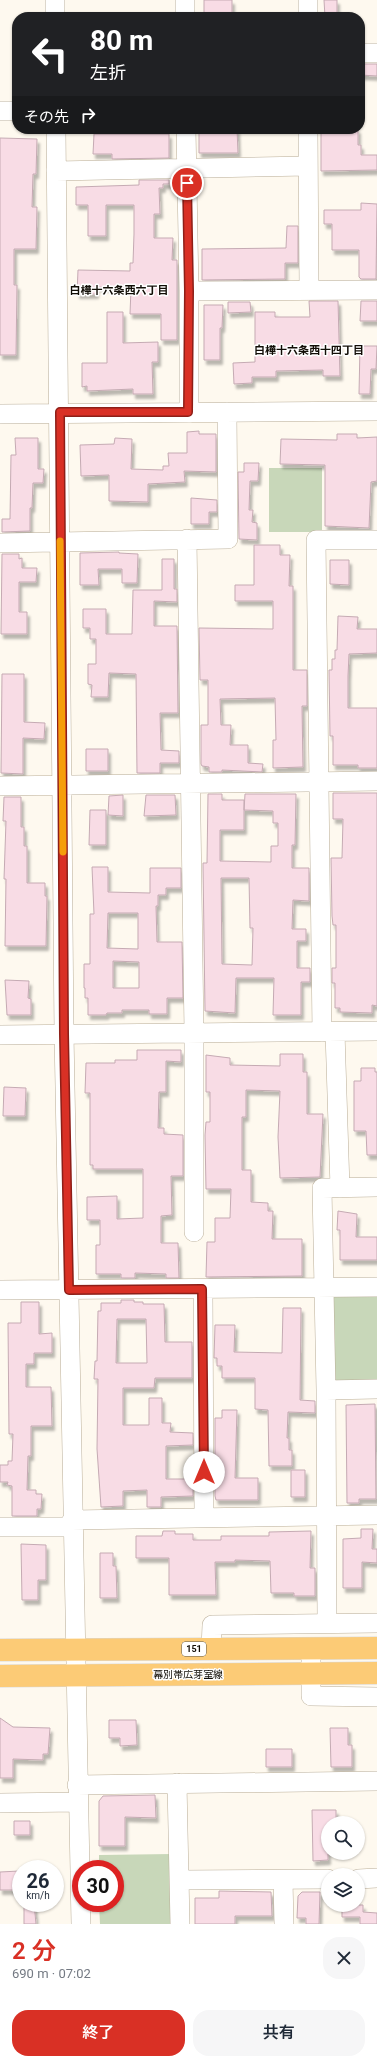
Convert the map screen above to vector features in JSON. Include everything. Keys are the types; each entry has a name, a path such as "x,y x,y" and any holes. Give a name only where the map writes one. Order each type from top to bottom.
{"main road":[{"name":"151","path":"0,1650 377,1648"},
{"name":"幕別帯広芽室線","path":"0,1676 76,1674 377,1673"}],"street":[{"path":"55,0 55,12"},
{"path":"185,0 185,12"},
{"path":"308,0 308,12"},
{"path":"365,53 377,53"},
{"path":"0,111 12,111"},
{"path":"56,134 60,412 64,1034 72,1523 81,1924"},
{"path":"186,134 189,291 188,412"},
{"path":"308,134 309,290"},
{"path":"56,171 308,166"},
{"path":"189,291 377,290"},
{"path":"0,414 60,412 377,411"},
{"path":"0,543 228,539 227,412"},
{"path":"187,539 194,1032 194,1232"},
{"path":"340,1188 329,1032 319,782 316,540 377,540"},
{"path":"0,786 377,781"},
{"path":"0,1035 377,1031"},
{"path":"327,1623 326,1390 322,1188 377,1187"},
{"path":"0,1290 377,1287"},
{"path":"202,1289 204,1518"},
{"path":"326,1390 377,1389"},
{"path":"0,1527 204,1518 377,1516"},
{"path":"211,1649 212,1625 377,1623"},
{"path":"311,1648 311,1696 377,1697"},
{"path":"0,1803 177,1783 377,1781"},
{"path":"177,1783 180,1924"},
{"path":"365,1879 377,1878"},
{"path":"180,1880 321,1879"},
{"path":"283,1880 284,1924"}],"green space":[{"path":"269,468 322,468 322,532 269,532"},
{"path":"377,1296 377,1383 334,1383 332,1297"},
{"path":"172,1854 174,1924 100,1924 99,1912 124,1912 124,1860 99,1860 99,1855"}],"building":[{"path":"204,0 232,0 232,12 204,12"},
{"path":"324,0 337,0 337,12 325,12"},
{"path":"365,64 377,64 377,76 365,75"},
{"path":"94,134 169,134 169,158 112,159 112,154 93,154"},
{"path":"199,134 237,134 238,153 199,153"},
{"path":"321,134 358,134 358,145 361,145 361,155 377,155 377,170 321,171"},
{"path":"0,138 37,139 36,174 33,174 32,207 37,207 36,249 14,249 14,285 17,285 16,355 0,355"},
{"path":"139,180 169,180 169,184 163,184 163,188 159,188 160,214 154,214 154,238 173,238 172,260 177,260 177,340 161,340 161,314 130,314 131,288 96,287 96,294 77,294 78,270 130,271 130,263 133,263 134,205 106,205 106,236 88,236 88,205 76,205 76,187 139,185"},
{"path":"361,203 377,204 376,279 361,279 359,277 359,250 332,250 332,224 324,224 324,210 361,210"},
{"path":"287,226 298,226 298,263 285,263 285,279 202,280 202,249 286,248"},
{"path":"309,301 338,301 340,376 323,376 323,370 276,371 276,377 252,377 252,383 234,384 233,363 255,362 255,312 275,312 275,317 310,317"},
{"path":"361,301 377,301 377,321 360,321"},
{"path":"228,302 250,302 251,312 228,313"},
{"path":"204,305 223,305 222,328 220,328 220,360 204,360"},
{"path":"107,312 123,312 123,343 158,342 158,362 152,362 153,394 133,394 133,389 87,391 87,386 82,387 82,363 107,363"},
{"path":"360,346 377,346 376,369 371,369 370,394 359,394"},
{"path":"199,431 199,434 216,434 216,472 184,471 185,482 148,484 148,502 109,501 109,475 81,476 80,445 114,444 115,438 132,439 131,469 163,470 163,466 169,466 168,453 187,453 187,432"},
{"path":"337,434 357,434 357,438 377,437 377,481 371,482 369,528 325,526 325,465 280,464 281,439 337,440"},
{"path":"15,438 38,438 38,469 44,469 43,483 33,483 32,508 30,508 30,531 2,532 2,519 10,519 11,455 16,455"},
{"path":"244,463 259,463 258,481 250,481 249,510 253,510 252,522 257,523 257,540 239,539 238,472 244,472"},
{"path":"191,498 217,500 217,512 209,512 209,524 191,524"},
{"path":"254,545 280,545 280,555 290,555 289,586 293,586 293,670 307,670 307,706 302,706 303,767 273,768 273,740 276,740 275,698 220,699 221,725 231,725 230,745 248,745 248,763 263,764 262,772 222,770 222,772 209,772 209,767 202,766 201,764 201,725 208,725 208,680 200,680 199,628 273,629 273,601 235,601 235,585 254,585"},
{"path":"119,552 138,554 137,583 122,583 122,569 98,569 99,585 80,585 80,553"},
{"path":"2,554 19,554 19,559 22,558 22,568 37,568 36,582 19,582 19,612 27,612 27,634 1,634"},
{"path":"162,559 174,559 174,589 177,589 177,602 154,601 154,626 177,626 178,713 160,713 161,750 179,751 179,763 160,763 160,773 137,773 136,674 109,673 108,697 91,697 92,685 88,684 88,664 96,664 96,639 90,639 90,628 83,628 83,609 106,609 106,634 132,634 133,590 162,590"},
{"path":"330,560 349,560 349,585 330,584"},
{"path":"338,616 358,617 357,629 377,629 377,653 349,654 348,708 377,708 377,768 358,768 358,765 333,765 333,736 330,736 329,670 332,670 332,659 335,659 335,650 337,650"},
{"path":"2,674 24,674 24,722 45,723 44,739 23,738 23,774 1,773"},
{"path":"86,749 108,749 108,771 86,771"},
{"path":"333,793 377,793 377,1006 372,1005 372,1013 340,1012 340,1008 335,1008 335,983 332,983 332,968 336,968 336,925 333,925 332,916 331,858 342,858 343,819 333,819"},
{"path":"208,794 222,794 222,800 244,800 244,810 245,794 296,794 295,845 292,845 292,868 309,868 309,901 293,900 292,929 306,929 306,941 297,941 297,968 310,968 310,982 301,982 301,1015 273,1015 274,978 236,978 235,1013 205,1011 203,863 207,863","holes":["244,810 273,811 273,823 278,823 278,846 271,846 271,862 220,861 220,830 244,830","221,878 249,878 250,928 253,928 252,965 222,964"]},
{"path":"123,795 123,816 108,815 109,796"},
{"path":"146,795 175,795 176,815 144,816"},
{"path":"4,797 21,797 21,827 24,827 24,846 27,846 27,883 45,883 45,896 47,896 46,946 5,946 6,879 4,879 6,821 3,821"},
{"path":"90,810 106,810 106,845 89,845"},
{"path":"92,867 108,867 108,892 150,893 150,868 181,868 181,888 166,888 166,895 158,895 158,906 156,906 157,942 182,942 183,998 167,998 167,1014 149,1014 149,1010 122,1010 122,1013 88,1015 88,998 85,998 84,988 84,964 90,964 90,914 94,914","holes":["108,913 138,913 138,949 107,948","113,961 139,962 139,988 113,988"]},
{"path":"5,980 29,981 28,998 31,999 31,1015 7,1015"},
{"path":"137,1050 181,1050 181,1062 166,1061 166,1092 159,1092 158,1128 164,1128 164,1134 183,1135 183,1176 171,1176 172,1215 161,1216 161,1243 178,1243 179,1278 166,1278 166,1274 135,1273 135,1278 121,1278 121,1274 96,1274 96,1245 100,1245 100,1220 87,1220 87,1197 117,1196 117,1219 143,1218 143,1169 93,1169 93,1165 90,1165 90,1093 85,1093 86,1063 115,1063 115,1060 137,1060"},
{"path":"280,1054 303,1054 303,1072 307,1072 307,1114 323,1114 320,1177 280,1178 278,1137 280,1091 246,1090 246,1117 242,1117 242,1170 251,1170 251,1202 268,1203 268,1211 273,1211 272,1239 302,1239 302,1276 206,1277 207,1242 215,1242 215,1218 230,1218 231,1189 206,1189 205,1135 206,1122 210,1122 210,1092 206,1092 206,1055 230,1058 230,1065 280,1066"},
{"path":"361,1068 375,1068 375,1072 377,1072 377,1155 367,1155 366,1131 354,1131 354,1081 361,1081"},
{"path":"4,1087 26,1088 25,1116 3,1116"},
{"path":"338,1211 357,1214 356,1237 377,1237 377,1260 340,1260 340,1230 337,1230"},
{"path":"121,1300 134,1300 134,1302 143,1302 143,1304 164,1304 165,1342 192,1342 192,1378 155,1378 154,1388 123,1388 123,1425 149,1425 149,1398 162,1398 162,1423 171,1423 170,1432 193,1433 193,1445 166,1446 166,1479 193,1479 193,1496 161,1497 161,1507 147,1507 147,1490 123,1491 123,1506 101,1507 97,1449 98,1379 94,1379 95,1361 97,1361 98,1311 101,1311 101,1303 121,1303","holes":["117,1319 146,1319 147,1363 116,1363"]},
{"path":"21,1302 39,1302 39,1334 52,1333 52,1353 34,1353 34,1364 26,1364 26,1387 51,1387 52,1426 31,1426 31,1456 28,1456 27,1490 36,1490 36,1494 42,1494 41,1509 37,1509 37,1516 12,1516 12,1486 7,1485 8,1482 0,1482 0,1465 8,1465 8,1461 12,1461 13,1434 9,1434 8,1323 21,1323"},
{"path":"283,1308 301,1308 300,1400 315,1401 315,1413 288,1412 287,1438 289,1438 289,1450 292,1450 292,1466 269,1466 268,1410 255,1409 255,1378 222,1378 222,1366 217,1366 217,1358 214,1358 215,1325 235,1325 234,1352 282,1353"},
{"path":"375,1404 376,1499 359,1499 359,1503 347,1503 346,1405"},
{"path":"222,1410 237,1410 235,1478 258,1478 258,1500 216,1500 215,1418 222,1418"},
{"path":"291,1470 305,1470 305,1497 291,1497"},
{"path":"361,1529 373,1529 372,1549 377,1549 377,1563 362,1562 362,1588 343,1588 343,1539 361,1538"},
{"path":"163,1531 175,1531 175,1534 193,1534 193,1540 221,1540 221,1536 269,1536 269,1532 311,1531 310,1568 315,1568 315,1596 294,1596 294,1593 271,1593 270,1561 235,1560 235,1562 215,1562 216,1595 169,1595 169,1558 136,1558 136,1536 162,1536"},
{"path":"21,1544 46,1545 46,1580 38,1580 38,1600 22,1600"},
{"path":"100,1553 113,1553 113,1566 116,1566 117,1598 100,1598"},
{"path":"0,1718 13,1727 50,1728 48,1754 43,1754 43,1760 13,1759 13,1778 0,1778"},
{"path":"109,1720 136,1720 137,1745 120,1746 120,1738 109,1738"},
{"path":"330,1728 348,1728 348,1745 352,1745 352,1767 331,1767"},
{"path":"266,1749 292,1749 292,1767 266,1767"},
{"path":"155,1795 156,1818 125,1817 125,1846 99,1846 99,1801 103,1796"},
{"path":"312,1810 336,1810 336,1816 321,1816 321,1860 328,1860 313,1861"},
{"path":"14,1821 30,1821 30,1835 14,1835"},
{"path":"12,1871 12,1890 0,1890 0,1872"},
{"path":"219,1891 271,1892 272,1916 235,1916 235,1924 195,1924 195,1898 219,1898"},
{"path":"302,1892 320,1892 319,1924 306,1924 306,1918 297,1918 298,1896"},
{"path":"24,1912 35,1912 36,1924 24,1924"},
{"path":"342,1912 377,1913 377,1924 360,1924 360,1917 342,1917"}],"slow traffic":[{"path":"60,541 63,852"}],"district":[{"name":"白樺十六条西六丁目","path":"119,290"},
{"name":"白樺十六条西十四丁目","path":"309,350"}],"route":[{"path":"187,183 189,291 188,412 60,412 64,1034 69,1290 202,1289 204,1472"}]}
